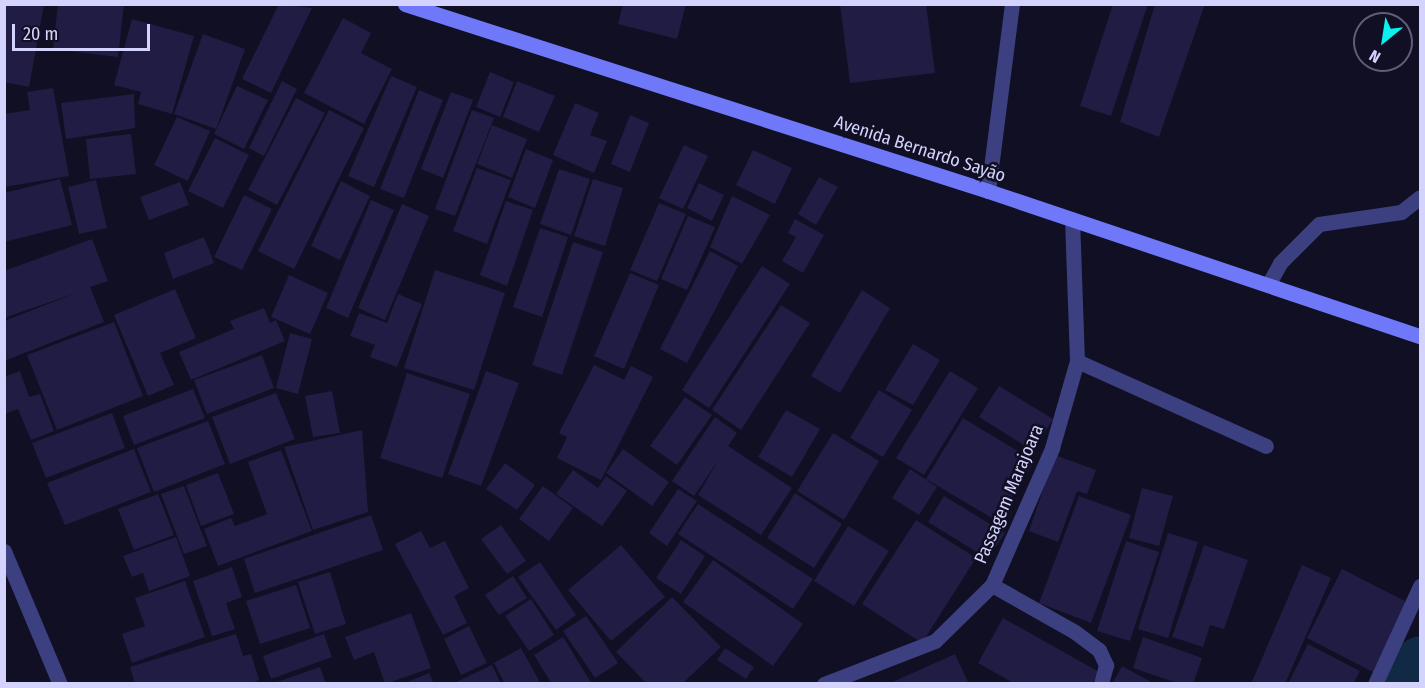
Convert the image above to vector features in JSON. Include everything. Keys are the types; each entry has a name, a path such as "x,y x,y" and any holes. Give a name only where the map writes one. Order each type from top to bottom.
{"main road":[{"name":"Avenida Bernardo Sayão","path":"405,4 988,191 1420,336"}],"street":[{"path":"988,191 1012,4"},
{"path":"1268,285 1280,263 1319,224 1401,212 1420,197"},
{"name":"Passagem Marajoara","path":"824,684 936,641 992,585 1052,448 1077,361 1072,221"},
{"path":"1077,361 1266,446"},
{"path":"4,551 60,684"},
{"path":"992,585 1075,632 1099,650 1106,665 1101,684"},
{"path":"1376,684 1420,586"}],"building":[{"path":"58,4 124,4 118,57 53,49"},
{"path":"279,4 312,8 271,93 242,79"},
{"path":"623,4 686,4 677,39 618,24"},
{"path":"840,4 926,4 935,73 850,83"},
{"path":"1113,4 1148,4 1111,116 1080,106"},
{"path":"1155,4 1205,4 1159,137 1120,122"},
{"path":"4,5 44,5 29,87 4,82"},
{"path":"343,18 371,33 361,53 392,69 364,124 304,93"},
{"path":"132,19 194,36 172,114 138,104 141,92 114,85"},
{"path":"203,34 245,49 216,129 174,114"},
{"path":"490,72 514,82 500,117 476,107"},
{"path":"391,76 417,87 374,187 348,176"},
{"path":"282,81 297,89 264,156 249,148"},
{"path":"517,81 555,96 539,132 503,117"},
{"path":"237,86 268,100 244,149 214,134"},
{"path":"53,88 69,176 4,187 4,114 30,110 27,92"},
{"path":"419,90 443,100 404,198 380,189"},
{"path":"451,92 473,100 443,178 421,169"},
{"path":"134,94 135,128 66,139 61,103"},
{"path":"296,98 325,113 277,205 248,190"},
{"path":"575,103 599,113 590,135 607,141 594,173 553,155"},
{"path":"329,110 364,128 294,269 258,251"},
{"path":"472,110 494,118 455,216 435,209"},
{"path":"630,115 649,123 630,172 611,164"},
{"path":"177,117 210,131 188,181 154,165"},
{"path":"492,125 527,139 512,178 477,164"},
{"path":"131,134 136,174 90,179 86,139"},
{"path":"215,138 249,155 223,208 188,191"},
{"path":"684,145 708,156 683,209 659,198"},
{"path":"526,149 553,160 535,208 508,197"},
{"path":"753,150 792,168 775,204 736,185"},
{"path":"477,168 511,180 487,244 453,231"},
{"path":"559,169 590,179 571,235 540,224"},
{"path":"819,177 838,187 816,225 798,214"},
{"path":"60,179 72,225 4,242 4,193"},
{"path":"593,179 623,188 605,246 574,236"},
{"path":"96,180 107,228 79,234 68,187"},
{"path":"341,181 370,196 340,260 311,246"},
{"path":"180,182 189,205 149,220 140,197"},
{"path":"699,183 724,195 712,221 687,208"},
{"path":"244,195 272,209 242,270 214,257"},
{"path":"732,196 770,215 742,264 710,247"},
{"path":"371,200 394,210 348,318 326,308"},
{"path":"506,201 533,210 507,286 480,275"},
{"path":"659,203 686,214 657,281 630,270"},
{"path":"402,204 429,216 385,320 358,308"},
{"path":"688,216 715,227 687,290 661,279"},
{"path":"795,219 824,235 803,273 782,261 796,237 788,233"},
{"path":"540,228 568,237 542,317 513,307"},
{"path":"204,237 214,263 173,279 164,253"},
{"path":"92,239 108,281 90,287 104,322 4,361 4,321 79,292 4,318 4,271"},
{"path":"573,242 603,252 562,375 532,365"},
{"path":"710,251 738,266 687,363 660,349"},
{"path":"762,266 790,284 709,408 682,390"},
{"path":"435,270 505,293 474,390 404,368"},
{"path":"630,273 659,285 624,369 594,356"},
{"path":"289,275 328,293 310,334 271,317"},
{"path":"175,289 196,338 160,353 174,385 148,396 114,315"},
{"path":"862,290 890,308 840,393 811,376"},
{"path":"398,294 422,304 397,367 370,357 375,345 350,336 359,313 387,323"},
{"path":"781,305 810,323 741,430 712,410"},
{"path":"264,308 270,323 276,320 285,341 191,380 179,352 234,329 230,321"},
{"path":"114,322 143,396 57,430 27,355"},
{"path":"290,333 312,339 298,394 276,388"},
{"path":"913,344 940,360 913,405 885,390"},
{"path":"262,355 274,388 207,414 194,380"},
{"path":"594,365 624,380 631,366 653,377 601,480 557,458 567,437 559,433"},
{"path":"20,371 29,397 40,394 54,431 31,440 18,409 4,414 4,377"},
{"path":"486,371 519,383 481,486 448,474"},
{"path":"950,371 978,388 924,475 896,458"},
{"path":"407,373 470,394 442,478 380,458"},
{"path":"999,386 1053,419 1033,451 979,417"},
{"path":"193,389 205,418 134,445 123,416"},
{"path":"879,390 912,410 883,457 850,438"},
{"path":"332,391 340,433 313,437 305,396"},
{"path":"276,393 295,439 230,464 212,417"},
{"path":"685,397 712,415 677,465 650,446"},
{"path":"786,410 820,429 792,477 758,457"},
{"path":"112,413 125,448 46,478 32,443"},
{"path":"715,417 737,433 728,446 792,488 761,535 698,495 718,461 694,496 672,481"},
{"path":"963,418 1034,461 997,521 926,479"},
{"path":"208,421 225,464 154,492 137,448"},
{"path":"362,430 368,512 313,530 284,447"},
{"path":"833,433 879,461 844,520 797,491"},
{"path":"134,449 151,492 65,525 47,483"},
{"path":"623,449 669,482 652,506 606,473"},
{"path":"281,450 312,531 218,566 204,529 231,518 235,526 267,514 248,462"},
{"path":"1055,455 1096,470 1087,494 1077,491 1058,542 1029,531"},
{"path":"505,463 535,485 517,510 486,489"},
{"path":"910,469 937,487 919,515 892,498"},
{"path":"573,470 598,488 606,476 627,491 602,526 556,494"},
{"path":"218,473 234,514 201,526 186,485"},
{"path":"184,486 207,546 184,554 161,494"},
{"path":"543,486 573,508 549,541 519,519"},
{"path":"1142,488 1173,496 1159,546 1129,538"},
{"path":"678,489 697,501 667,546 649,533"},
{"path":"795,493 842,524 814,568 767,538"},
{"path":"158,494 174,535 134,550 118,509"},
{"path":"944,496 1005,533 988,559 928,522"},
{"path":"1079,496 1131,515 1091,623 1039,603"},
{"path":"698,504 813,579 793,609 678,534"},
{"path":"371,515 383,550 255,593 244,559"},
{"path":"916,520 976,558 922,643 862,604"},
{"path":"501,525 526,561 507,574 481,539"},
{"path":"848,526 889,551 854,606 814,581"},
{"path":"421,531 430,548 445,541 469,588 454,596 467,623 443,635 395,544"},
{"path":"1168,533 1198,542 1168,638 1138,629"},
{"path":"176,537 190,576 149,591 143,573 132,577 123,556"},
{"path":"681,540 705,556 681,594 656,578"},
{"path":"1126,541 1159,552 1130,641 1097,631"},
{"path":"621,545 665,597 611,641 568,590"},
{"path":"1204,545 1248,560 1224,629 1210,625 1203,647 1172,637"},
{"path":"713,560 803,624 773,666 683,602"},
{"path":"540,562 576,615 556,630 518,577"},
{"path":"1302,565 1331,578 1285,684 1251,684"},
{"path":"232,567 242,597 226,603 235,629 212,636 193,581"},
{"path":"1342,569 1407,602 1373,672 1307,638"},
{"path":"330,572 346,624 315,634 298,582"},
{"path":"513,576 527,598 499,615 485,595"},
{"path":"185,581 205,637 132,663 122,634 145,626 135,598"},
{"path":"296,585 310,628 260,644 246,601"},
{"path":"672,597 721,647 682,684 647,684 616,652"},
{"path":"531,599 554,635 529,651 505,616"},
{"path":"411,613 431,668 385,684 374,652 354,660 345,637"},
{"path":"586,616 618,663 595,678 563,631"},
{"path":"1003,618 1099,672 1092,684 1015,684 978,663"},
{"path":"469,626 487,663 461,675 444,639"},
{"path":"236,634 243,656 251,654 259,680 249,684 135,684 130,667"},
{"path":"324,634 332,657 271,679 263,656"},
{"path":"563,637 592,684 552,684 534,655"},
{"path":"1143,637 1202,658 1193,684 1180,684 1133,668"},
{"path":"1308,644 1360,671 1353,684 1288,684"},
{"path":"521,648 541,684 505,684 494,663"},
{"path":"725,648 754,667 746,679 717,660"},
{"path":"955,654 968,682 888,684"},
{"path":"492,665 501,684 452,684"},
{"path":"1122,666 1155,684 1112,684"},
{"path":"320,667 326,684 274,684 274,683"},
{"path":"429,673 434,684 405,684 405,683"}],"waterway":[{"path":"1409,684 1420,660"}]}
